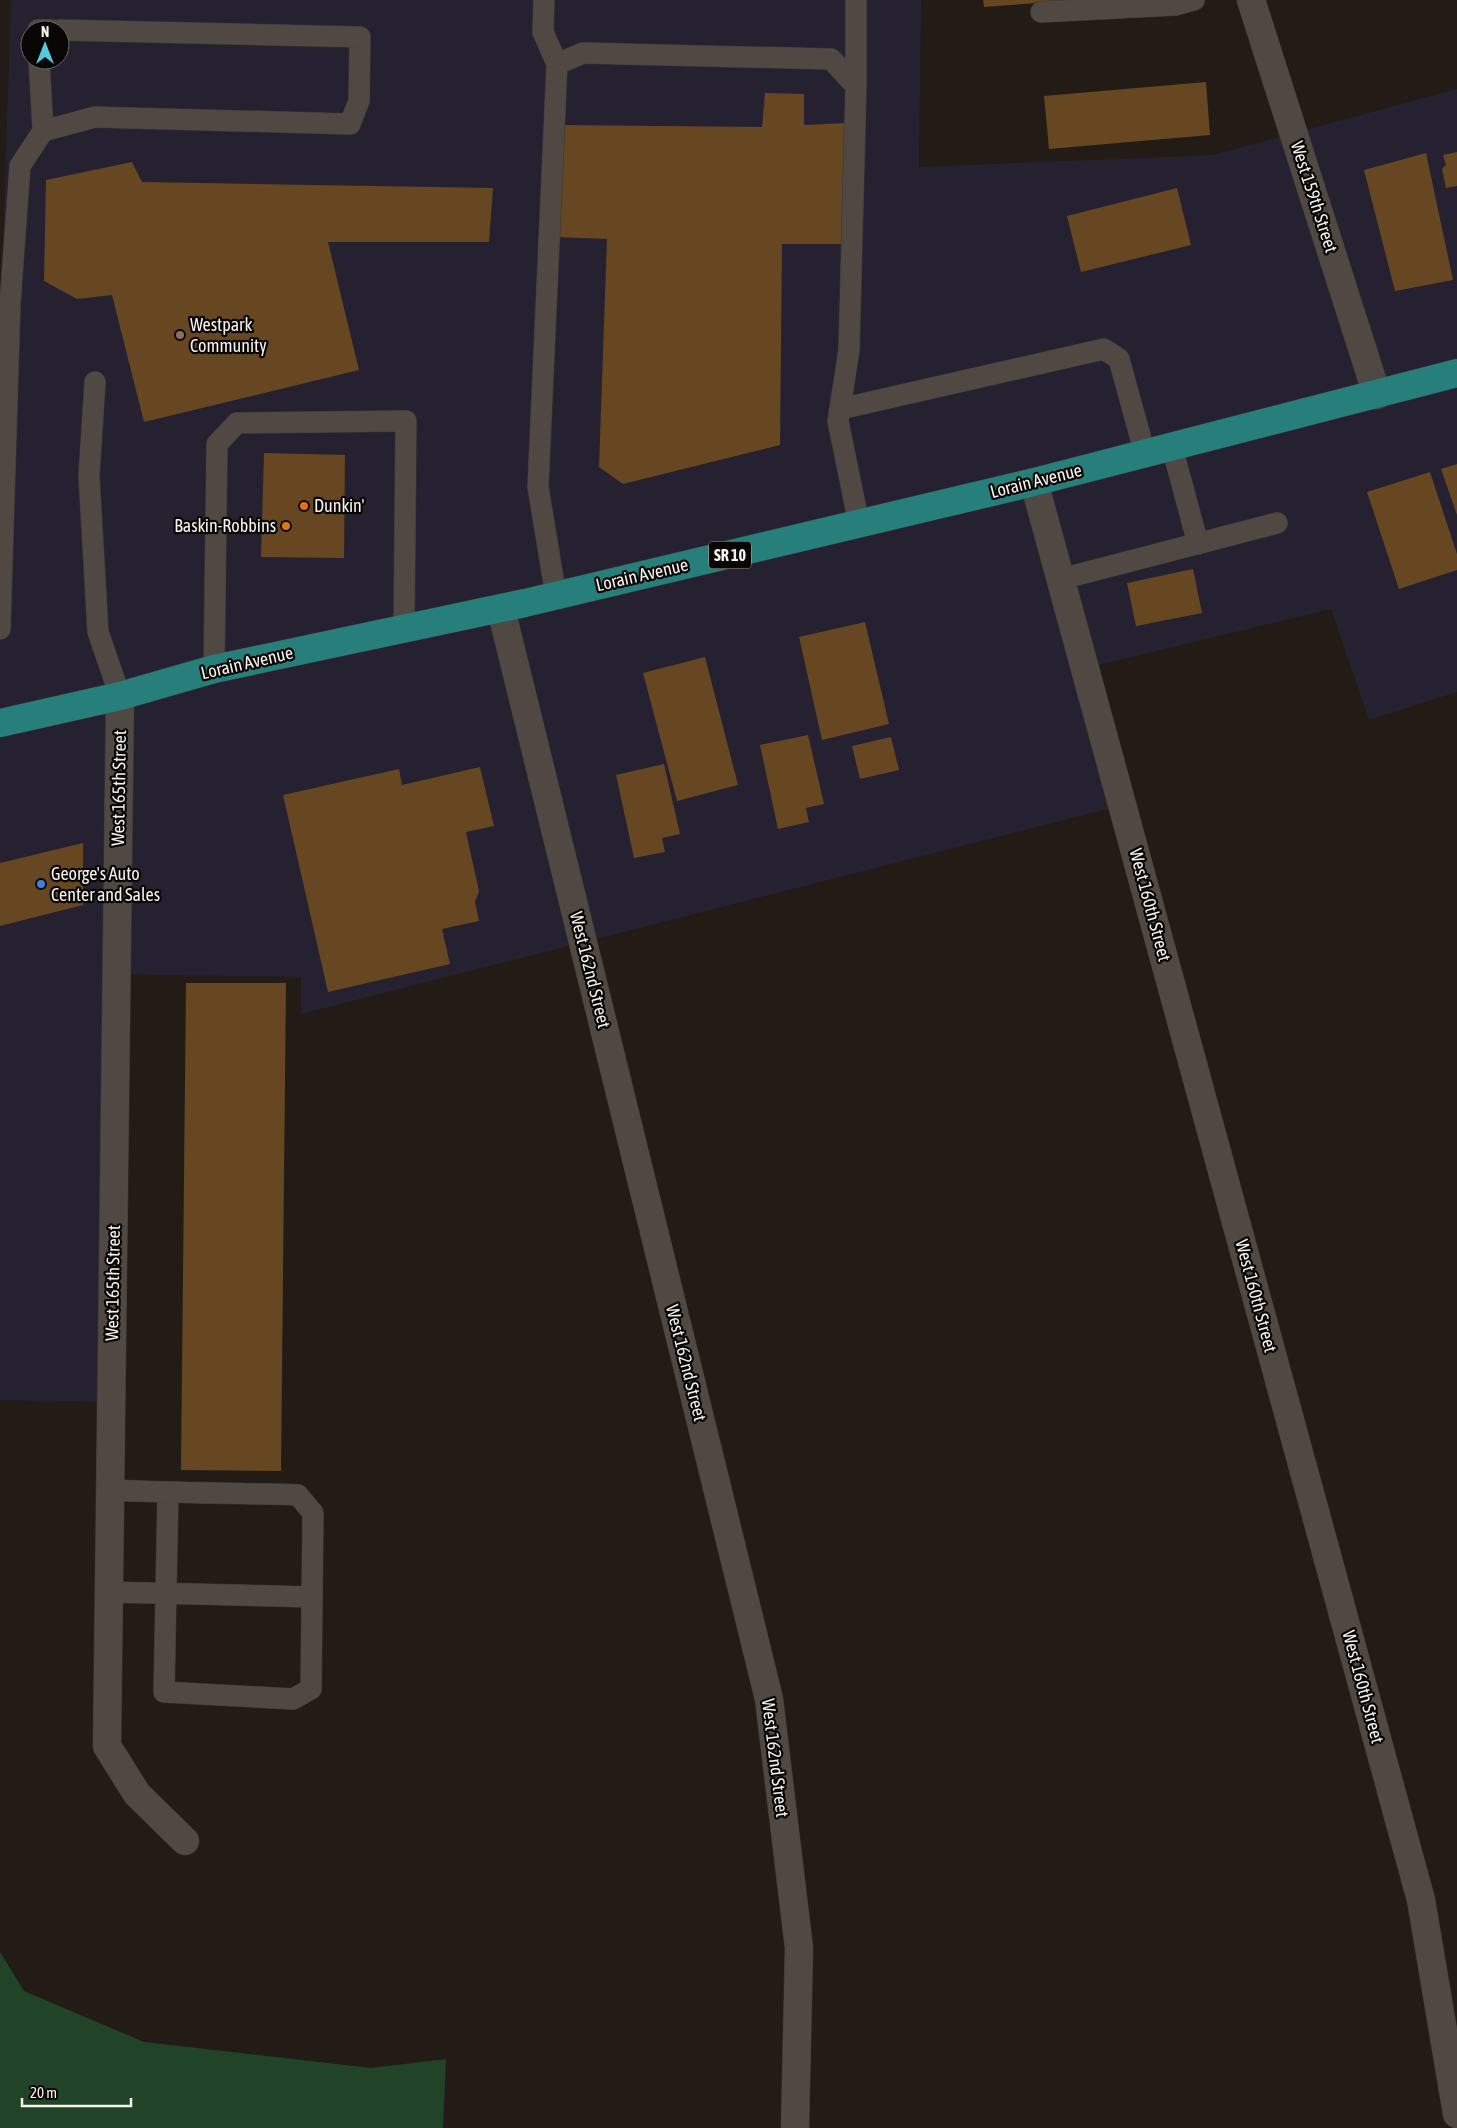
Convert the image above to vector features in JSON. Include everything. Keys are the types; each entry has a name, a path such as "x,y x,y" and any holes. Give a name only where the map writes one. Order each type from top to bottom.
{"main road":[{"name":"Lorain Avenue","path":"0,723 120,696 214,669 556,596 1034,482 1457,373"}],"street":[{"name":"West 159th Street","path":"1251,0 1377,395"},
{"name":"West 160th Street","path":"1034,482 1421,1900 1457,2114"},
{"name":"West 162nd Street","path":"501,608 769,1699 799,1948 795,2128"},
{"name":"West 165th Street","path":"120,696 108,1746 137,1794 185,1841"}],"lane":[{"path":"544,0 544,32 557,64 538,487 556,596"},
{"path":"856,0 856,86 849,350 838,421 859,524"},
{"path":"1041,12 1176,5 1194,0"},
{"path":"42,131 95,117 350,124 359,102 360,37 70,30"},
{"path":"557,64 584,53 831,59 856,86"},
{"path":"0,628 10,304 20,166 42,131 39,70"},
{"path":"840,409 1104,349 1119,359 1145,454"},
{"path":"95,382 89,476 98,632 120,696"},
{"path":"214,669 217,444 237,423 406,421 404,629"},
{"path":"1172,447 1198,544"},
{"path":"1061,579 1276,523"},
{"path":"111,1490 298,1495 313,1513 311,1689 293,1699 164,1692 168,1492"},
{"path":"109,1592 312,1597"}],"shaded area":[{"path":"11,0 921,0 919,167 1213,155 1457,89 1457,692 1369,720 1331,609 1098,665 1135,802 301,1014 301,977 107,974 100,1402 0,1400 0,329"}],"green space":[{"path":"0,1952 24,1991 144,2042 371,2068 446,2059 443,2128 0,2128"}],"building":[{"path":"983,0 1064,0 1064,1 984,7"},
{"path":"1206,82 1210,135 1049,149 1044,96"},
{"path":"765,93 804,94 804,125 845,123 843,244 782,244 780,445 623,484 599,467 607,239 555,237 558,125 762,127"},
{"path":"1457,152 1457,186 1446,188 1442,169 1446,165 1443,155"},
{"path":"1426,153 1453,280 1395,291 1364,170"},
{"path":"132,162 142,182 493,188 489,242 328,242 359,370 144,422 112,295 77,299 44,281 46,180"},
{"path":"1177,188 1191,245 1081,272 1067,216"},
{"path":"264,453 345,455 344,558 261,557"},
{"path":"1457,464 1457,515 1441,469"},
{"path":"1430,472 1457,554 1457,570 1399,589 1367,492"},
{"path":"1193,569 1202,613 1136,626 1127,583"},
{"path":"865,622 889,724 822,740 799,637"},
{"path":"705,657 738,785 677,801 643,673"},
{"path":"808,735 824,804 806,808 809,822 778,829 760,745"},
{"path":"891,737 899,770 860,779 852,746"},
{"path":"664,764 680,834 662,838 665,852 634,858 616,775"},
{"path":"480,767 494,826 466,832 479,891 475,902 479,921 442,929 450,964 328,992 283,795 399,769 402,785"},
{"name":"George's Auto Center and Sales","path":"83,843 83,905 0,926 0,863"},
{"path":"186,983 286,983 281,1471 181,1470"}],"place":[{"name":"Westpark Community","path":"180,335"},
{"name":"Dunkin'","path":"304,506"},
{"name":"Baskin-Robbins","path":"286,526"},
{"name":"George's Auto Center and Sales","path":"41,884"}]}
